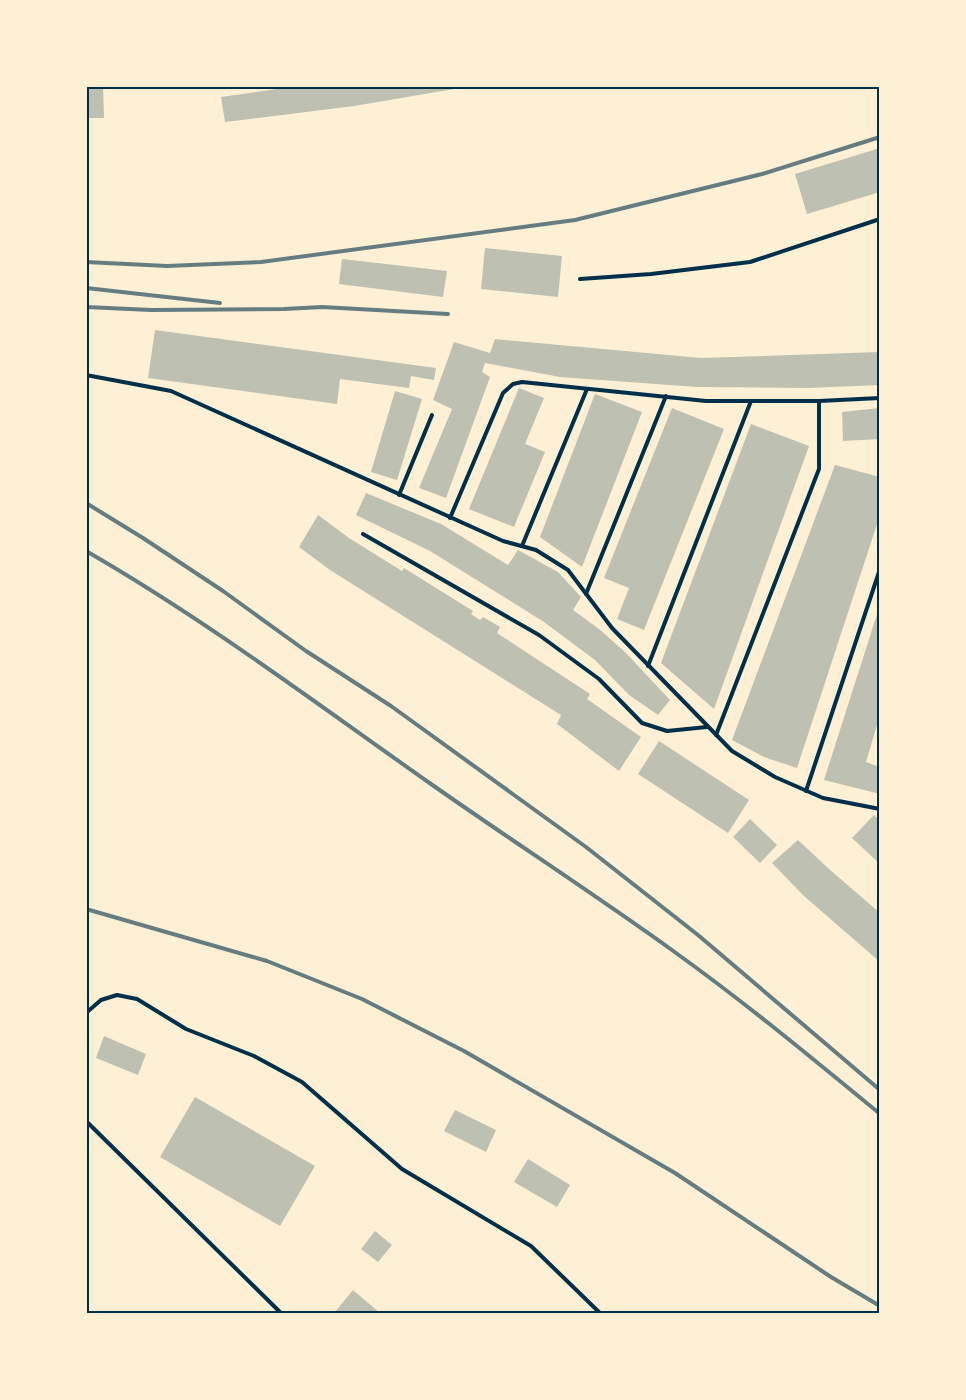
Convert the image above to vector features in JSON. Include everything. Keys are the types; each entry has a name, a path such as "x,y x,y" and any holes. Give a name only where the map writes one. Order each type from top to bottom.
{"lane":[{"path":"580,279 651,274 750,262 880,219"},
{"path":"86,375 171,392 503,541 536,550 568,570 612,628 732,751 775,777 823,798 880,809"},
{"path":"450,518 503,393 513,384 522,382 706,401 819,401 880,398"},
{"path":"522,546 587,388"},
{"path":"586,594 666,396"},
{"path":"648,666 751,400"},
{"path":"716,735 819,469 819,401"},
{"path":"399,495 432,415"},
{"path":"363,534 539,635 598,679 642,723 666,731 707,726"},
{"path":"806,790 880,569"},
{"path":"86,1013 101,1000 117,995 137,999 186,1029 254,1056 302,1082 402,1169 532,1246 602,1314"},
{"path":"86,1121 282,1314"}],"building":[{"path":"86,86 103,86 104,118 86,118"},
{"path":"298,86 466,87 354,106 225,122 221,97"},
{"path":"880,148 880,192 807,214 795,174"},
{"path":"485,248 562,256 558,297 481,289"},
{"path":"342,259 447,271 443,297 339,284"},
{"path":"155,330 436,368 434,380 411,376 409,388 340,379 337,404 148,378"},
{"path":"495,339 701,358 880,352 880,385 808,388 697,387 560,377 485,363 482,372 490,377 446,498 419,488 452,409 433,400 454,342 490,353"},
{"path":"519,388 544,398 525,444 545,452 514,527 469,509"},
{"path":"395,391 422,399 397,480 371,472"},
{"path":"595,394 642,412 582,567 540,537"},
{"path":"672,408 724,429 644,630 617,619 629,588 604,578"},
{"path":"880,408 880,439 843,441 842,412"},
{"path":"751,424 809,446 714,709 661,663"},
{"path":"835,465 880,477 880,515 797,768 764,757 732,740"},
{"path":"366,493 441,524 508,565 518,550 558,572 581,597 573,610 599,629 625,652 670,700 658,715 629,695 595,660 544,622 430,551 356,515"},
{"path":"318,515 349,538 402,571 404,568 473,611 471,614 480,620 483,617 500,627 497,633 590,694 587,699 641,737 619,771 557,724 561,715 330,570 299,547"},
{"path":"879,608 880,715 866,762 880,767 880,794 824,780"},
{"path":"659,741 749,800 728,833 638,774"},
{"path":"874,815 880,821 880,864 852,838"},
{"path":"750,819 777,845 760,863 733,837"},
{"path":"798,840 880,913 880,962 804,896 772,863"},
{"path":"104,1036 146,1054 138,1075 96,1058"},
{"path":"195,1097 315,1166 280,1226 160,1157"},
{"path":"455,1110 496,1130 486,1152 444,1131"},
{"path":"528,1159 570,1185 557,1207 514,1182"},
{"path":"375,1231 392,1245 378,1262 361,1249"},
{"path":"353,1290 381,1314 337,1314 335,1312"}],"railway":[{"path":"86,262 167,266 261,262 575,220 762,174 880,137"},
{"path":"86,288 220,303"},
{"path":"86,307 151,310 322,307 448,314"},
{"path":"86,503 223,591 306,651 391,706 586,847 698,935 880,1090"},
{"path":"86,551 218,634 646,931 754,1012 880,1114"},
{"path":"86,909 267,961 362,999 464,1051 675,1173 831,1277 880,1306"}]}
